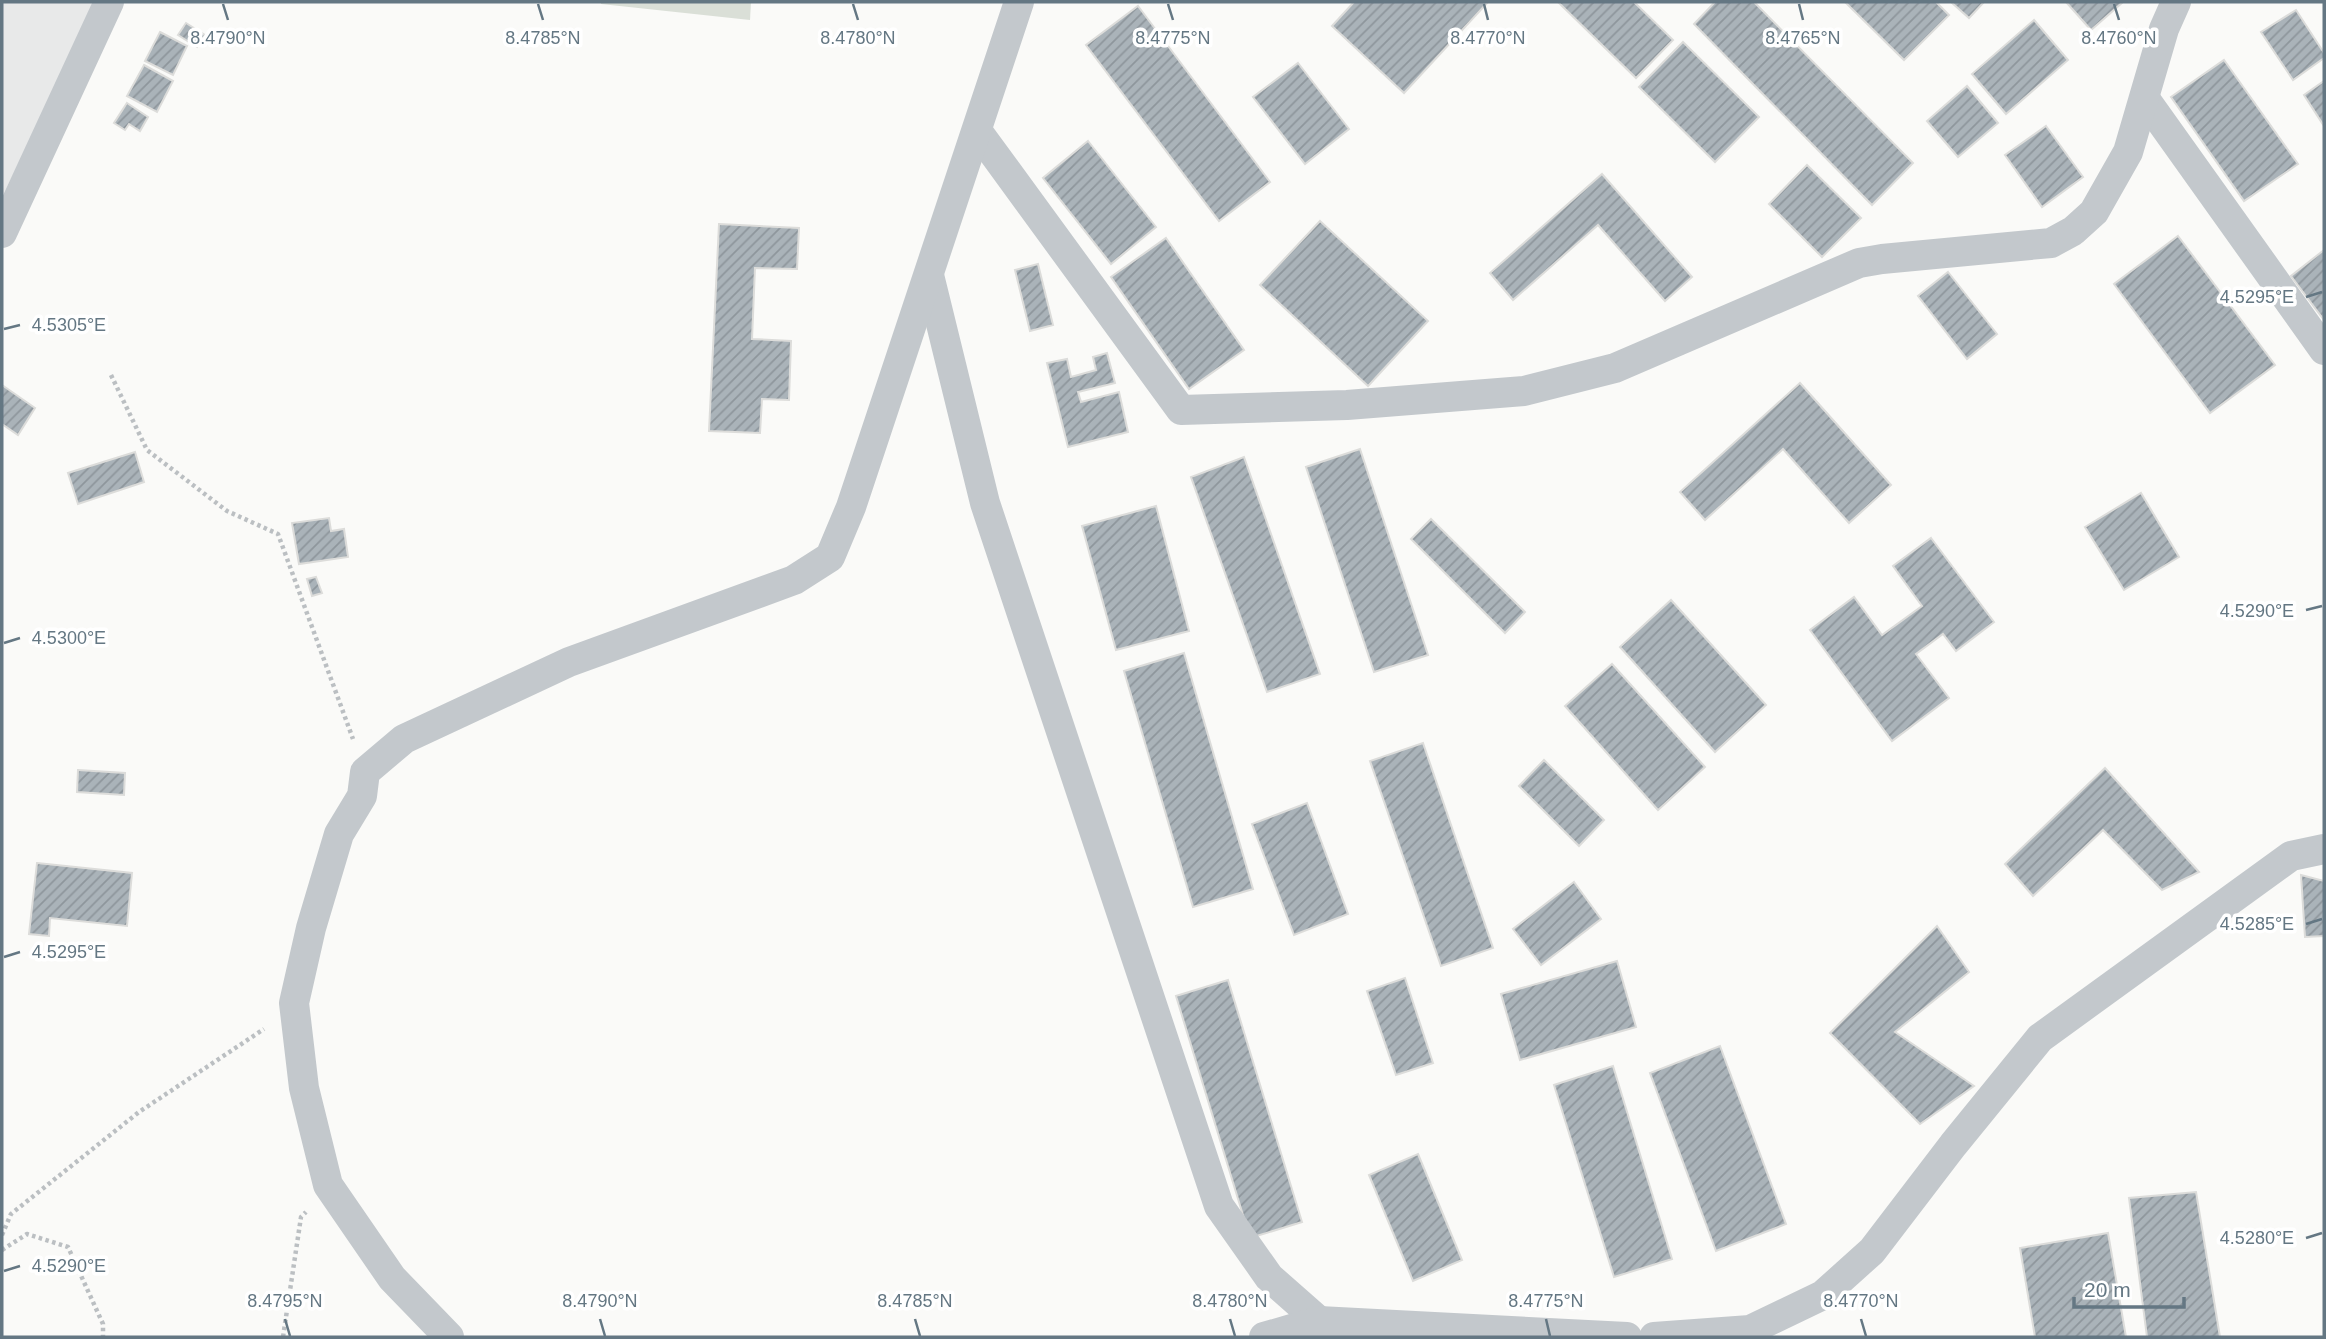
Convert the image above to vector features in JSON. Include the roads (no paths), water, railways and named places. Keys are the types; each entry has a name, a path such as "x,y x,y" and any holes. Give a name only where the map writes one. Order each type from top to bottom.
{"street":[{"path":"2,233 109,2"},
{"path":"449,1337 392,1278 328,1185 304,1088 294,1003 311,928 339,834 362,796 365,772 404,739 569,662 794,580 831,557 851,507 978,132 1019,2"},
{"path":"978,132 1181,410 1347,405 1524,391 1615,368 1859,263 2052,243 2073,231 2094,212 2128,152 2164,29 2176,2"},
{"path":"2145,99 2324,350"},
{"path":"929,275 985,503 1219,1206 1269,1277 1319,1321"},
{"path":"1654,1337 1750,1330 1823,1295 1872,1251 2040,1038 2291,856 2324,849"},
{"path":"1264,1337 1319,1321 1627,1337"}]}
